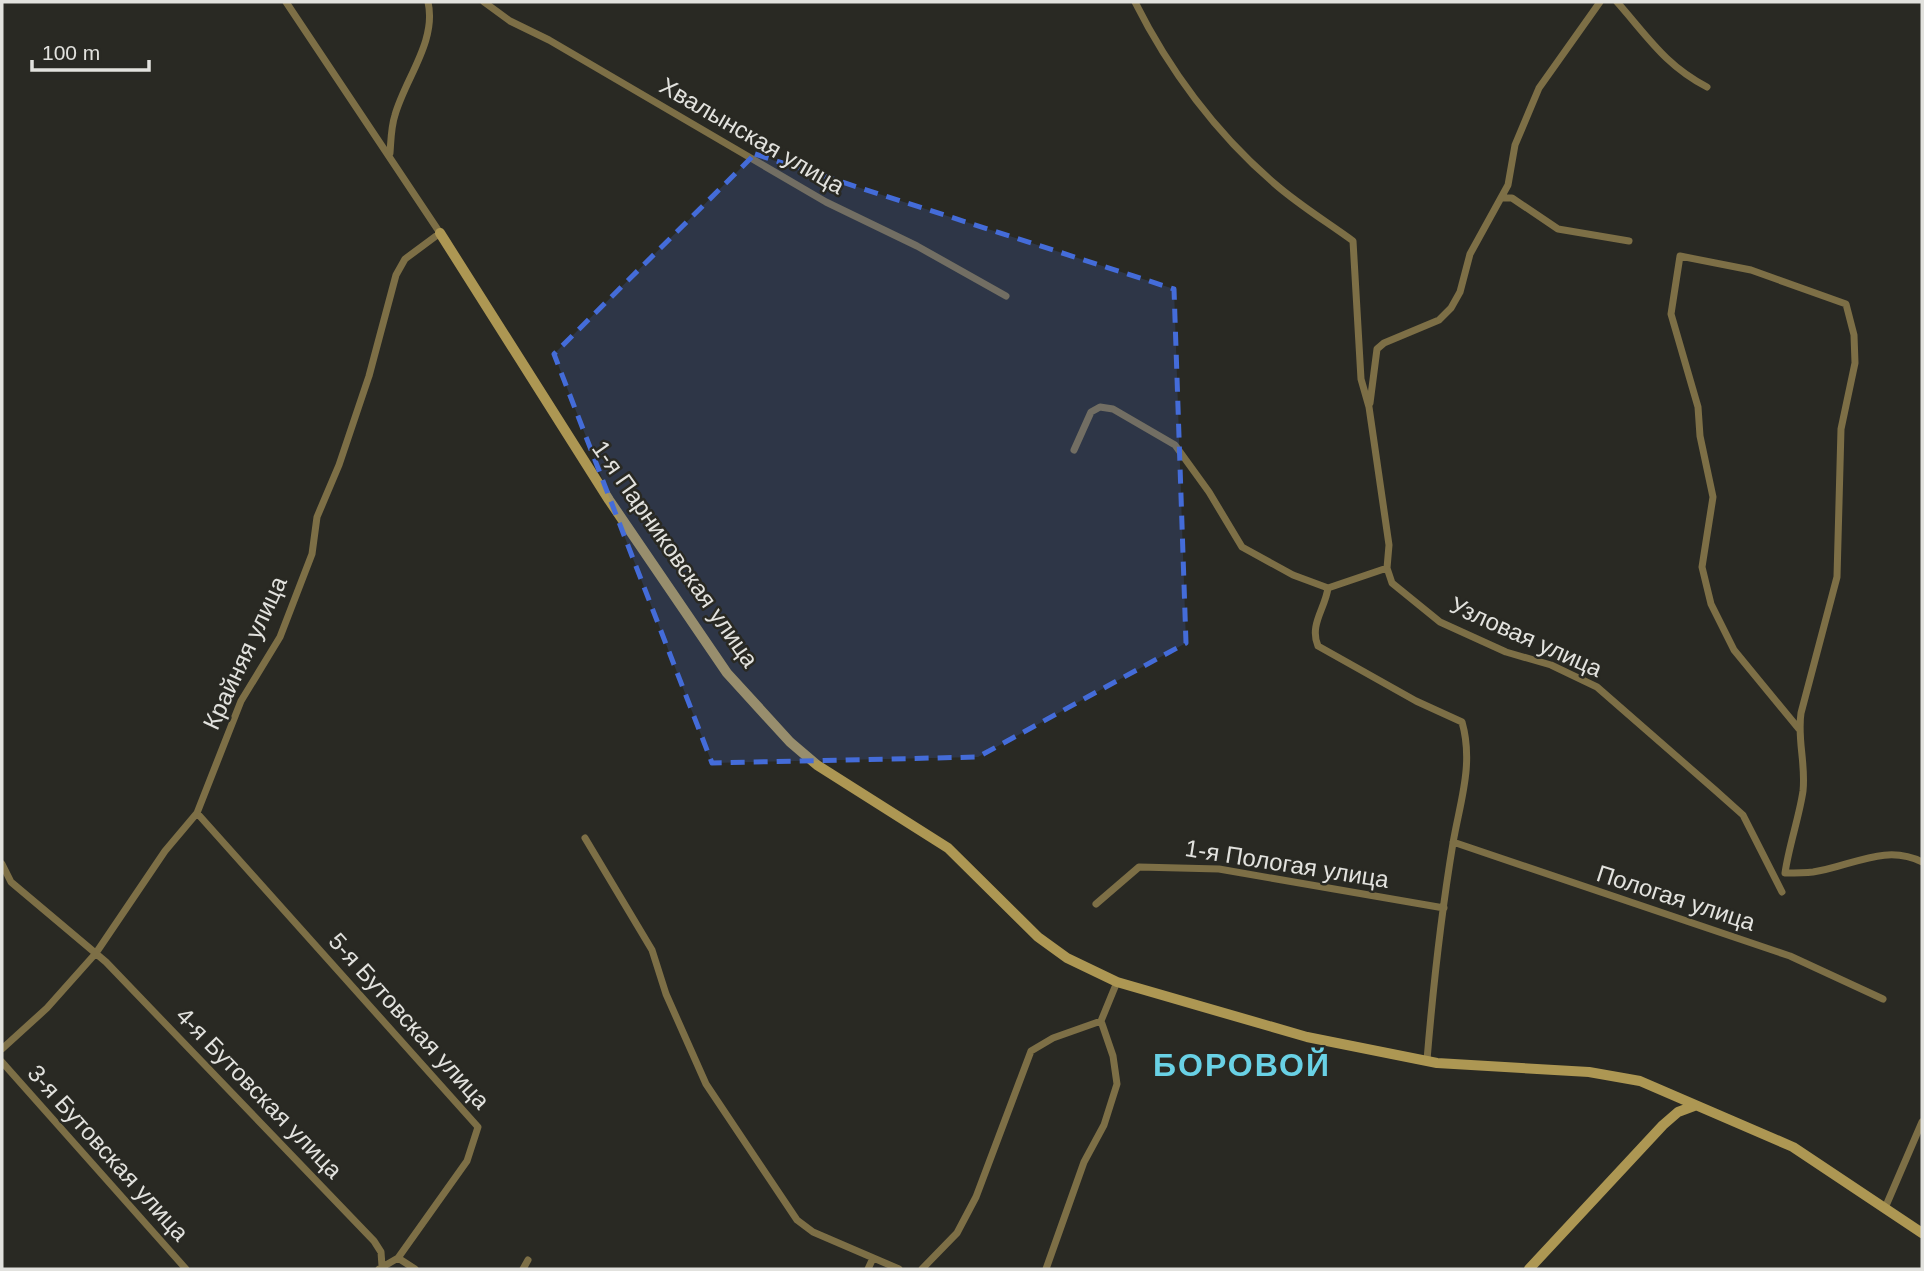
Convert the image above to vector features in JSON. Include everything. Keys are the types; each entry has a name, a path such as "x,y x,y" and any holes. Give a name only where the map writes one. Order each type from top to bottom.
{"street":[{"path":"286,2 390,153 440,233"},
{"path":"390,153 395,113 425,40 430,11 428,2"},
{"name":"Хвалынская улица","path":"484,2 510,21 550,40 826,202 917,246 1006,296"},
{"path":"1074,450 1091,412 1101,407 1113,409 1175,445 1209,492 1242,547 1293,575 1328,588 1387,568 1389,545 1369,407 1361,379 1353,241 1276,185 1213,124 1147,27 1135,2"},
{"path":"1369,407 1377,349 1384,343 1439,320 1451,308 1460,292 1470,254 1508,185 1516,145 1539,88 1600,2"},
{"path":"1617,2 1645,32 1662,57 1680,73 1707,88"},
{"path":"1501,198 1512,198 1558,229 1629,241"},
{"name":"Крайняя улица","path":"2,1049 47,1008 96,954 164,851 197,813 241,701 280,637 312,554 317,517 339,466 369,376 396,275 405,258 440,233"},
{"name":"1-я Парниковская улица","path":"440,233 609,500 727,673 790,742 817,765 948,848 1038,937 1067,958 1117,982 1307,1037 1427,1060 1589,1072 1640,1081 1793,1147 1922,1233"},
{"path":"1799,729 1734,650 1711,604 1702,567 1713,497 1700,436 1698,407 1671,314 1680,256 1751,270 1846,304 1854,335 1855,363 1841,429 1837,577 1799,729 1804,764 1803,791 1785,873 1814,872 1855,859 1889,854 1922,862"},
{"name":"Узловая улица","path":"1387,568 1392,583 1440,622 1506,652 1551,665 1597,687 1743,815 1782,892"},
{"path":"1328,588 1315,624 1314,636 1318,646 1416,701 1462,722 1469,758 1453,842 1427,1060"},
{"name":"5-я Бутовская улица","path":"197,813 478,1128 467,1161 398,1258 381,1268"},
{"path":"585,838 652,950 666,994 706,1084 797,1220 813,1232 899,1269"},
{"name":"Пологая улица","path":"1453,842 1790,956 1883,999"},
{"name":"4-я Бутовская улица","path":"2,864 11,882 96,954 374,1241 381,1252 381,1268"},
{"name":"1-я Пологая улица","path":"1096,904 1139,867 1185,866 1219,869 1444,908"},
{"path":"1046,1269 1084,1162 1104,1125 1117,1084 1101,1021 1117,982"},
{"path":"922,1269 957,1233 976,1197 1031,1051 1054,1038 1101,1021"},
{"name":"3-я Бутовская улица","path":"2,1062 186,1269"},
{"path":"1529,1269 1662,1125 1678,1112 1694,1106"},
{"path":"1885,1208 1922,1122"},
{"path":"398,1258 415,1269"},
{"path":"868,1269 873,1258"},
{"path":"523,1269 528,1260"}],"highlighted area":[{"path":"755,154 1174,289 1186,643 978,757 712,763 554,354"}],"district":[{"name":"БОРОВОЙ","path":"1242,1065"}]}
